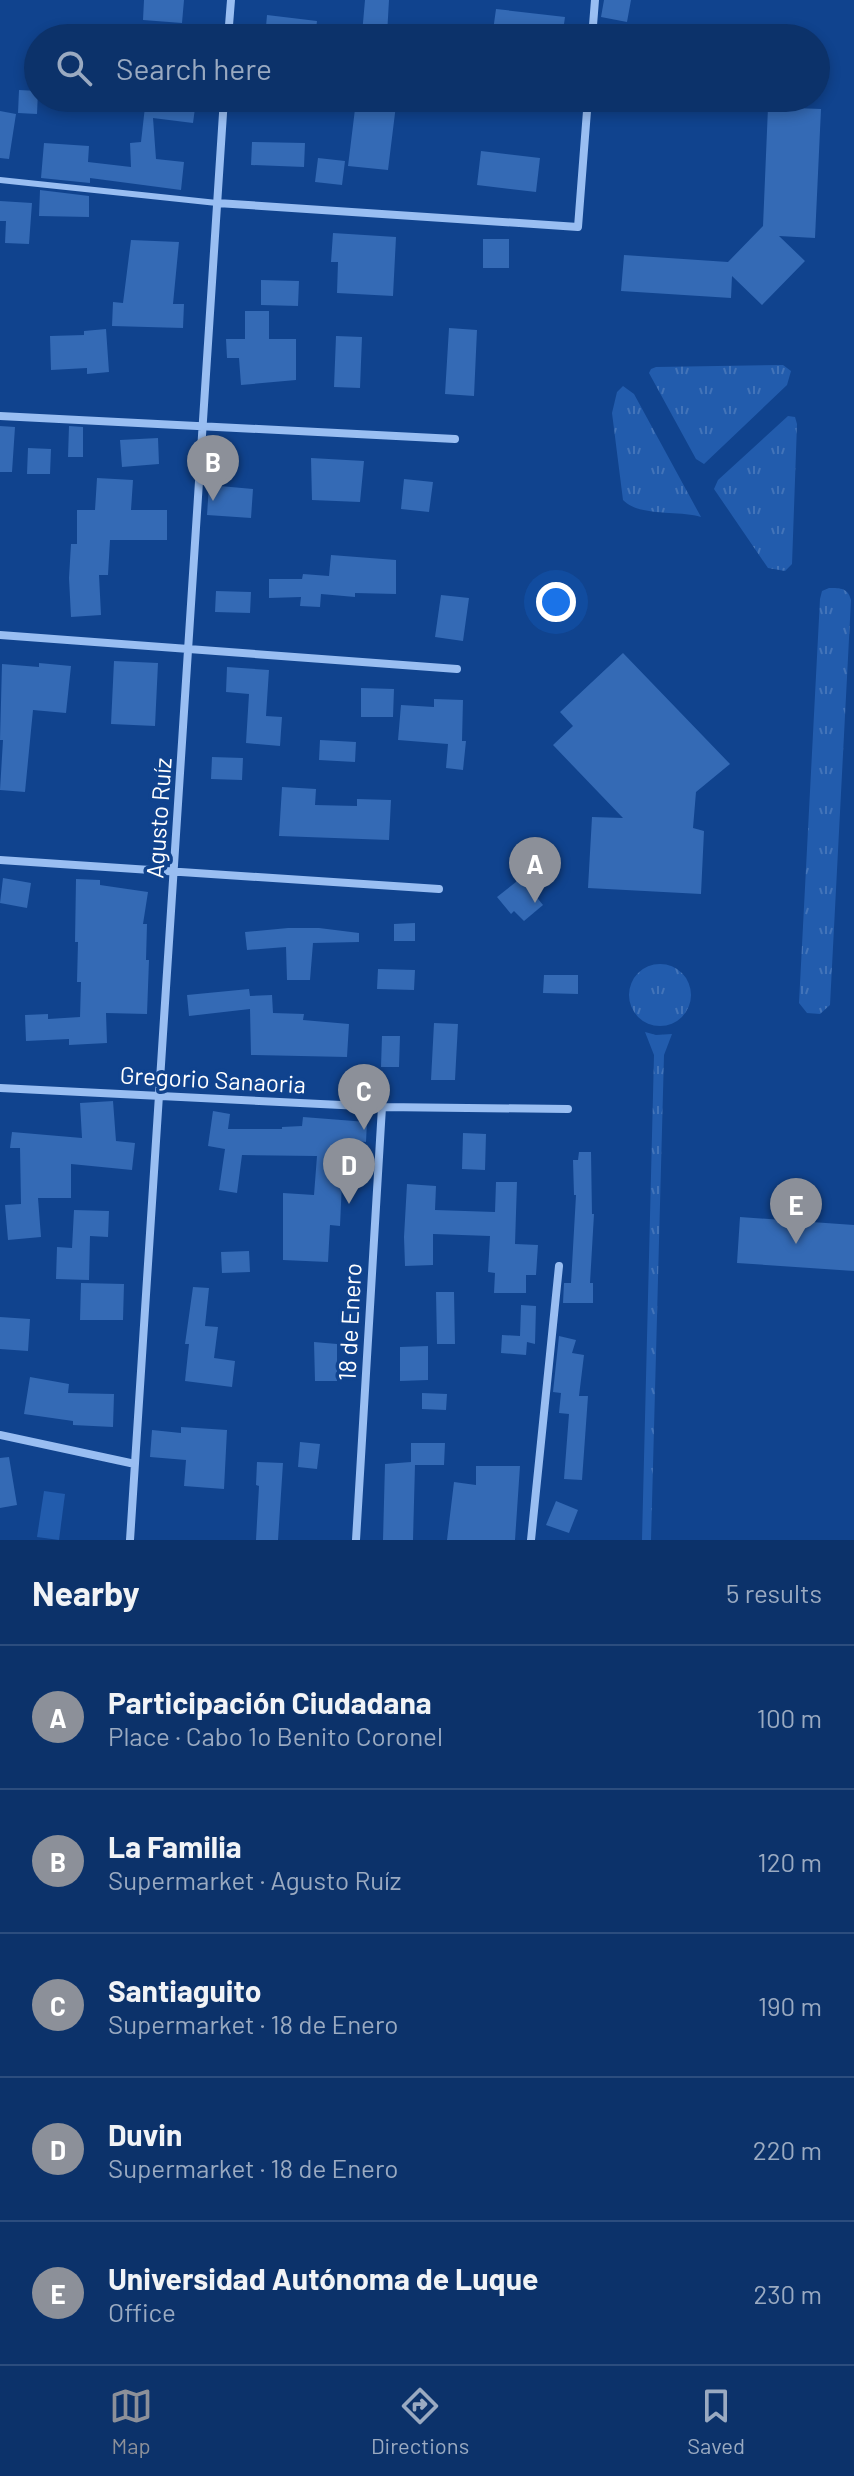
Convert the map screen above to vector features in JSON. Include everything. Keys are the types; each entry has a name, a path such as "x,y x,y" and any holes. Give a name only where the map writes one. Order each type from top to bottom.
{"street":[{"path":"229,24 231,0"},
{"path":"593,24 595,0"},
{"name":"Agusto Ruíz","path":"130,1540 223,112"},
{"path":"217,203 578,227 587,112"},
{"path":"0,416 455,439"},
{"path":"0,635 457,669"},
{"path":"0,860 439,889"},
{"name":"Gregorio Sanaoria","path":"0,1088 382,1107 568,1109"},
{"name":"18 de Enero","path":"356,1540 382,1107"},
{"path":"531,1540 559,1266"},
{"path":"0,1435 135,1464"}],"lane":[{"path":"0,180 217,203"}],"green space":[{"path":"783,365 791,371 787,385 704,464 696,459 649,373 656,367"},
{"path":"623,386 634,394 701,517 639,509 623,500 612,413 617,392"},
{"path":"788,416 795,417 797,424 792,564 785,571 768,568 714,489 718,480"},
{"path":"829,588 843,590 851,600 830,1005 820,1014 807,1013 799,1003 820,599 822,591"},
{"path":"660,964 672,966 682,973 689,983 689,1007 682,1017 672,1024 660,1026 648,1024 638,1017 631,1007 629,995 631,983 638,973 648,966"},
{"path":"645,1032 672,1034 664,1055 651,1540 642,1540 654,1055"},
{"path":"44,1491 65,1494 59,1540 37,1537"}],"building":[{"path":"144,0 184,0 182,23 143,20"},
{"path":"365,0 389,0 388,24 363,24"},
{"path":"604,0 631,0 627,22 601,17"},
{"path":"496,9 565,17 564,24 494,24"},
{"path":"267,15 317,21 317,24 266,24"},
{"path":"19,90 24,90 24,112 37,114 18,113"},
{"path":"0,111 16,114 9,159 0,158"},
{"path":"144,112 194,112 193,123 153,118 156,159 184,162 181,190 90,178 90,183 41,178 44,143 89,146 88,162 131,167 130,143 141,142"},
{"path":"355,112 395,112 388,170 348,166"},
{"path":"768,112 821,112 815,238 779,236 805,261 762,305 732,276 731,298 621,291 624,255 728,262 763,226"},
{"path":"252,142 305,143 304,167 251,165"},
{"path":"481,151 540,158 536,192 477,185"},
{"path":"318,158 345,161 342,185 315,182"},
{"path":"40,190 89,196 89,217 39,216"},
{"path":"0,201 32,203 29,244 5,243 6,221 0,221"},
{"path":"333,233 396,237 393,296 337,293 338,262 331,262"},
{"path":"483,239 509,239 509,268 483,268"},
{"path":"131,240 179,242 173,304 184,304 183,328 112,326 113,302 123,303"},
{"path":"261,280 299,281 298,306 261,305"},
{"path":"245,311 269,311 269,339 296,339 296,380 241,385 239,358 227,358 226,339 245,339"},
{"path":"449,328 477,330 474,396 445,394"},
{"path":"106,329 109,372 87,374 87,368 51,370 50,336 84,335 84,331"},
{"path":"336,336 362,337 360,388 334,387"},
{"path":"0,426 15,427 12,472 0,472"},
{"path":"69,426 83,427 83,457 68,457"},
{"path":"158,438 159,464 122,467 120,440"},
{"path":"28,448 51,449 50,474 27,474"},
{"path":"311,458 364,461 360,502 312,500"},
{"path":"97,478 133,480 131,510 167,510 167,540 110,540 108,575 99,575 101,615 71,617 69,578 71,544 77,544 77,510 95,510"},
{"path":"404,479 433,482 429,512 401,509"},
{"path":"209,485 253,489 251,518 207,515"},
{"path":"331,555 396,560 396,594 355,593 355,597 321,594 320,607 300,606 301,597 269,598 269,579 302,579 303,574 329,576"},
{"path":"216,591 251,592 250,613 215,612"},
{"path":"441,595 469,598 463,641 435,637"},
{"path":"623,653 730,764 696,792 693,828 704,831 701,894 588,888 592,817 623,818 553,745 573,726 560,712"},
{"path":"114,661 158,663 155,726 111,724"},
{"path":"39,663 71,666 66,713 33,710 25,792 0,790 2,664 39,667"},
{"path":"227,667 269,670 266,716 282,717 280,746 246,743 249,694 226,692"},
{"path":"361,688 394,689 393,717 361,717"},
{"path":"434,699 463,700 462,741 466,741 463,770 446,768 448,744 398,740 401,705 434,707"},
{"path":"320,740 356,742 355,762 319,760"},
{"path":"212,757 243,758 242,780 211,779"},
{"path":"282,787 316,789 315,805 357,806 357,799 391,800 389,840 279,836"},
{"path":"3,878 31,883 27,908 0,903"},
{"path":"521,878 543,905 524,921 514,911 511,914 497,897"},
{"path":"76,879 100,880 100,885 148,892 143,924 147,924 146,960 149,960 147,1014 106,1013 107,1043 69,1045 69,1039 26,1041 25,1015 48,1014 48,1019 80,1017 81,982 77,982 78,942 75,942"},
{"path":"415,923 415,941 394,941 394,924"},
{"path":"288,928 359,933 359,942 313,943 310,980 287,980 286,947 247,950 245,932"},
{"path":"378,969 415,970 414,990 377,989"},
{"path":"544,975 578,975 578,994 543,993"},
{"path":"249,989 250,996 272,995 273,1013 304,1014 303,1020 349,1024 347,1057 251,1055 250,1009 189,1016 187,995"},
{"path":"434,1023 458,1024 455,1080 431,1080"},
{"path":"382,1036 400,1036 399,1067 381,1067"},
{"path":"113,1101 116,1141 135,1143 132,1170 71,1164 71,1198 38,1198 41,1237 8,1240 5,1205 21,1204 20,1148 10,1148 12,1132 82,1138 80,1103"},
{"path":"213,1111 230,1114 228,1129 302,1126 303,1117 367,1122 366,1142 358,1141 355,1183 342,1182 340,1226 330,1225 328,1262 283,1260 283,1193 314,1195 317,1156 242,1155 237,1193 219,1190 225,1149 208,1146"},
{"path":"463,1133 486,1134 485,1170 462,1169"},
{"path":"579,1152 591,1152 594,1214 590,1283 593,1283 593,1303 563,1303 564,1283 571,1283 576,1195 573,1160 578,1160"},
{"path":"496,1182 517,1182 515,1244 538,1245 536,1275 526,1275 526,1293 494,1293 495,1273 488,1272 490,1236 433,1234 433,1265 405,1266 407,1184 436,1186 435,1210 495,1212"},
{"path":"74,1210 109,1211 108,1237 90,1236 89,1280 56,1279 57,1247 72,1248"},
{"path":"740,1217 854,1225 854,1271 737,1263"},
{"path":"249,1251 250,1272 222,1273 221,1252"},
{"path":"81,1283 124,1284 123,1320 80,1320"},
{"path":"193,1287 209,1288 205,1326 218,1327 214,1358 235,1361 232,1387 185,1381 189,1344 185,1344"},
{"path":"436,1292 454,1292 455,1344 437,1344"},
{"path":"521,1305 536,1306 535,1344 527,1342 526,1355 501,1353 502,1335 520,1336"},
{"path":"0,1317 30,1319 28,1351 0,1349"},
{"path":"559,1336 576,1340 572,1353 584,1355 579,1396 588,1396 582,1480 564,1479 569,1414 559,1413 561,1393 553,1392"},
{"path":"314,1342 337,1344 337,1381 315,1381"},
{"path":"428,1346 428,1380 400,1381 400,1347"},
{"path":"30,1377 69,1384 68,1393 114,1394 113,1427 73,1425 73,1421 24,1414"},
{"path":"422,1393 447,1394 446,1410 422,1409"},
{"path":"181,1427 227,1430 224,1489 184,1486 186,1460 150,1457 152,1430 181,1433"},
{"path":"300,1442 320,1444 317,1469 298,1467"},
{"path":"411,1443 445,1443 444,1465 415,1465 413,1540 383,1540 385,1464 411,1462"},
{"path":"9,1457 17,1505 0,1508 0,1458"},
{"path":"257,1462 283,1463 278,1540 256,1540"},
{"path":"476,1466 520,1466 515,1540 447,1540 454,1482 476,1485"},
{"path":"556,1501 578,1510 569,1533 546,1525"}],"place":[{"name":"La Familia","path":"213,501"},
{"name":"Participación Ciudadana","path":"535,903"},
{"name":"Santiaguito","path":"364,1130"},
{"name":"Duvin","path":"349,1204"},
{"name":"Universidad Autónoma de Luque","path":"796,1244"}]}
